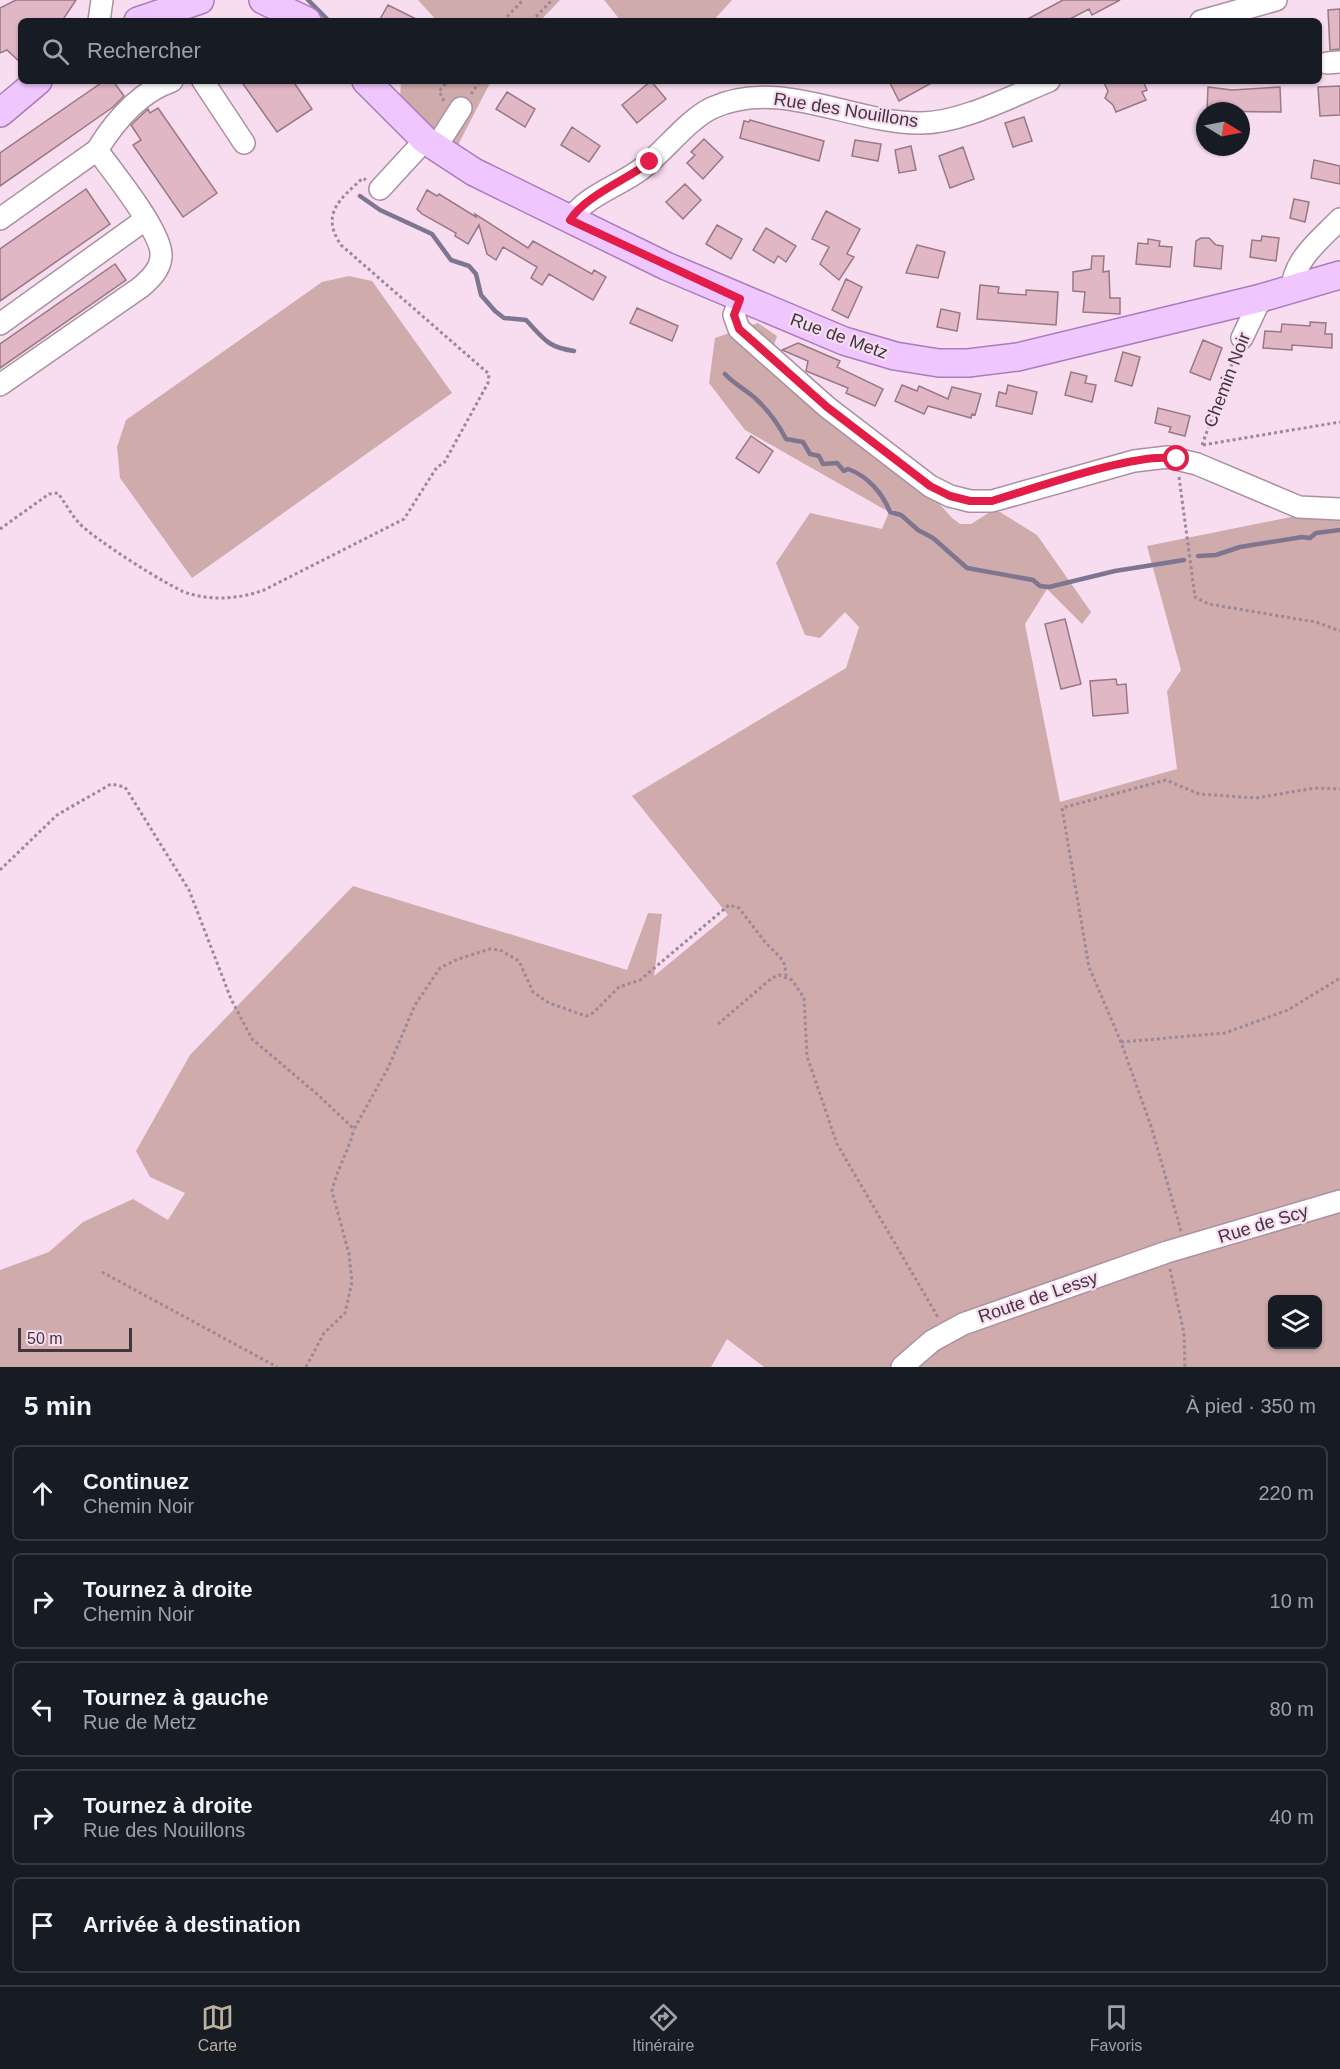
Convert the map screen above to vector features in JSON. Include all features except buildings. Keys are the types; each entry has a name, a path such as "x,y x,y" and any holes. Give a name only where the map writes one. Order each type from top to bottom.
{"main road":[{"path":"147,18 200,0"},
{"path":"264,0 301,18"},
{"path":"0,113 34,84"},
{"name":"Rue de Metz","path":"375,90 431,144 474,172 570,220 740,299 873,351 939,363 968,363 1067,347 1261,298 1340,275"}],"street":[{"path":"99,18 102,0"},
{"path":"1215,18 1276,0"},
{"path":"0,219 97,150 116,120 161,84"},
{"path":"205,84 244,143"},
{"name":"Rue des Nouillons","path":"570,220 586,202 628,179 650,162 699,117 712,108 729,103 781,98 920,123 971,111 1041,84"},
{"path":"380,189 431,144 461,108"},
{"path":"0,385 152,277 161,258 161,246 157,235 97,150"},
{"path":"0,324 146,219"},
{"path":"1292,288 1296,270 1302,261 1340,219"},
{"name":"Chemin Noir","path":"1242,338 1261,298"},
{"path":"740,299 734,315 739,329 827,407 930,486 950,496 970,501 992,501 1134,461 1192,456 1299,507 1340,510"},
{"name":"Rue de Scy","path":"1176,1250 1340,1201"},
{"name":"Route de Lessy","path":"902,1367 946,1331 1176,1250"}],"path":[{"path":"506,18 523,0"},
{"path":"535,18 552,0"},
{"path":"439,91 445,84"},
{"path":"0,529 49,494 58,493 81,525 141,566 187,593 220,598 244,597 264,590 404,519 437,467 444,463 488,383 489,374 341,244 331,230 332,214 341,198 363,178 380,189"},
{"name":"Chemin Noir","path":"1192,456 1242,338"},
{"path":"1340,422 1192,456 1195,597 1208,604 1316,622 1340,631"},
{"path":"1185,1367 1176,1250 1152,1129 1121,1042 1089,967 1062,808 1166,780 1200,794 1256,798 1315,788 1340,789"},
{"path":"0,870 57,815 111,784 125,787 189,890 231,999 252,1039 354,1129"},
{"path":"306,1367 324,1333 345,1313 350,1297 351,1268 332,1191 334,1181 349,1150 354,1129 388,1068 425,988 440,968 458,959 490,949 500,950 519,961 533,992 549,1003 586,1016 593,1013 619,987 640,980 724,906 729,905 739,908 765,942 780,957 785,965 786,975"},
{"path":"718,1024 772,978 786,975 792,980 804,998 807,1056 837,1144 946,1331"},
{"path":"1121,1042 1224,1033 1288,1010 1340,978"},
{"path":"102,1272 277,1367"}],"shaded area":[{"path":"418,0 560,0 543,18 434,18"},
{"path":"604,0 732,0 716,18 619,18"},
{"path":"401,84 489,84 458,145 429,127 400,98"},
{"path":"349,276 372,281 452,393 192,578 120,478 117,447 126,420 322,282"},
{"path":"758,323 777,336 768,363 929,492 952,518 960,524 971,524 990,512 1000,512 1037,535 1091,612 1082,624 1047,589 1025,624 1060,802 1177,769 1167,691 1181,670 1147,546 1340,507 1340,1367 764,1367 727,1339 711,1367 0,1367 0,1270 49,1252 83,1222 133,1199 168,1220 185,1193 150,1177 136,1151 190,1055 353,886 627,970 648,913 662,914 654,976 728,915 632,796 846,668 859,627 845,612 820,638 805,635 776,563 810,513 882,529 889,512 745,430 709,383 715,338"}],"waterway":[{"path":"308,0 326,18"},
{"path":"360,196 380,210 432,234 451,260 469,266 476,274 481,295 504,318 526,320 552,344 574,351"},
{"path":"725,374 759,402 786,439 803,442 810,454 819,456 823,464 837,463 844,471 848,469 862,476 879,492 890,512 901,515 918,530 933,538 967,568 1033,580 1040,586 1049,587 1115,571 1184,560"},
{"path":"1198,556 1216,555 1240,547 1302,537 1310,538 1316,533 1340,530"}],"route":[{"path":"650,162 628,179 586,202 575,211 570,220 666,267 740,299 734,315 739,329 827,407 930,486 950,496 970,501 992,501 1134,461 1168,457 1177,459"}]}
